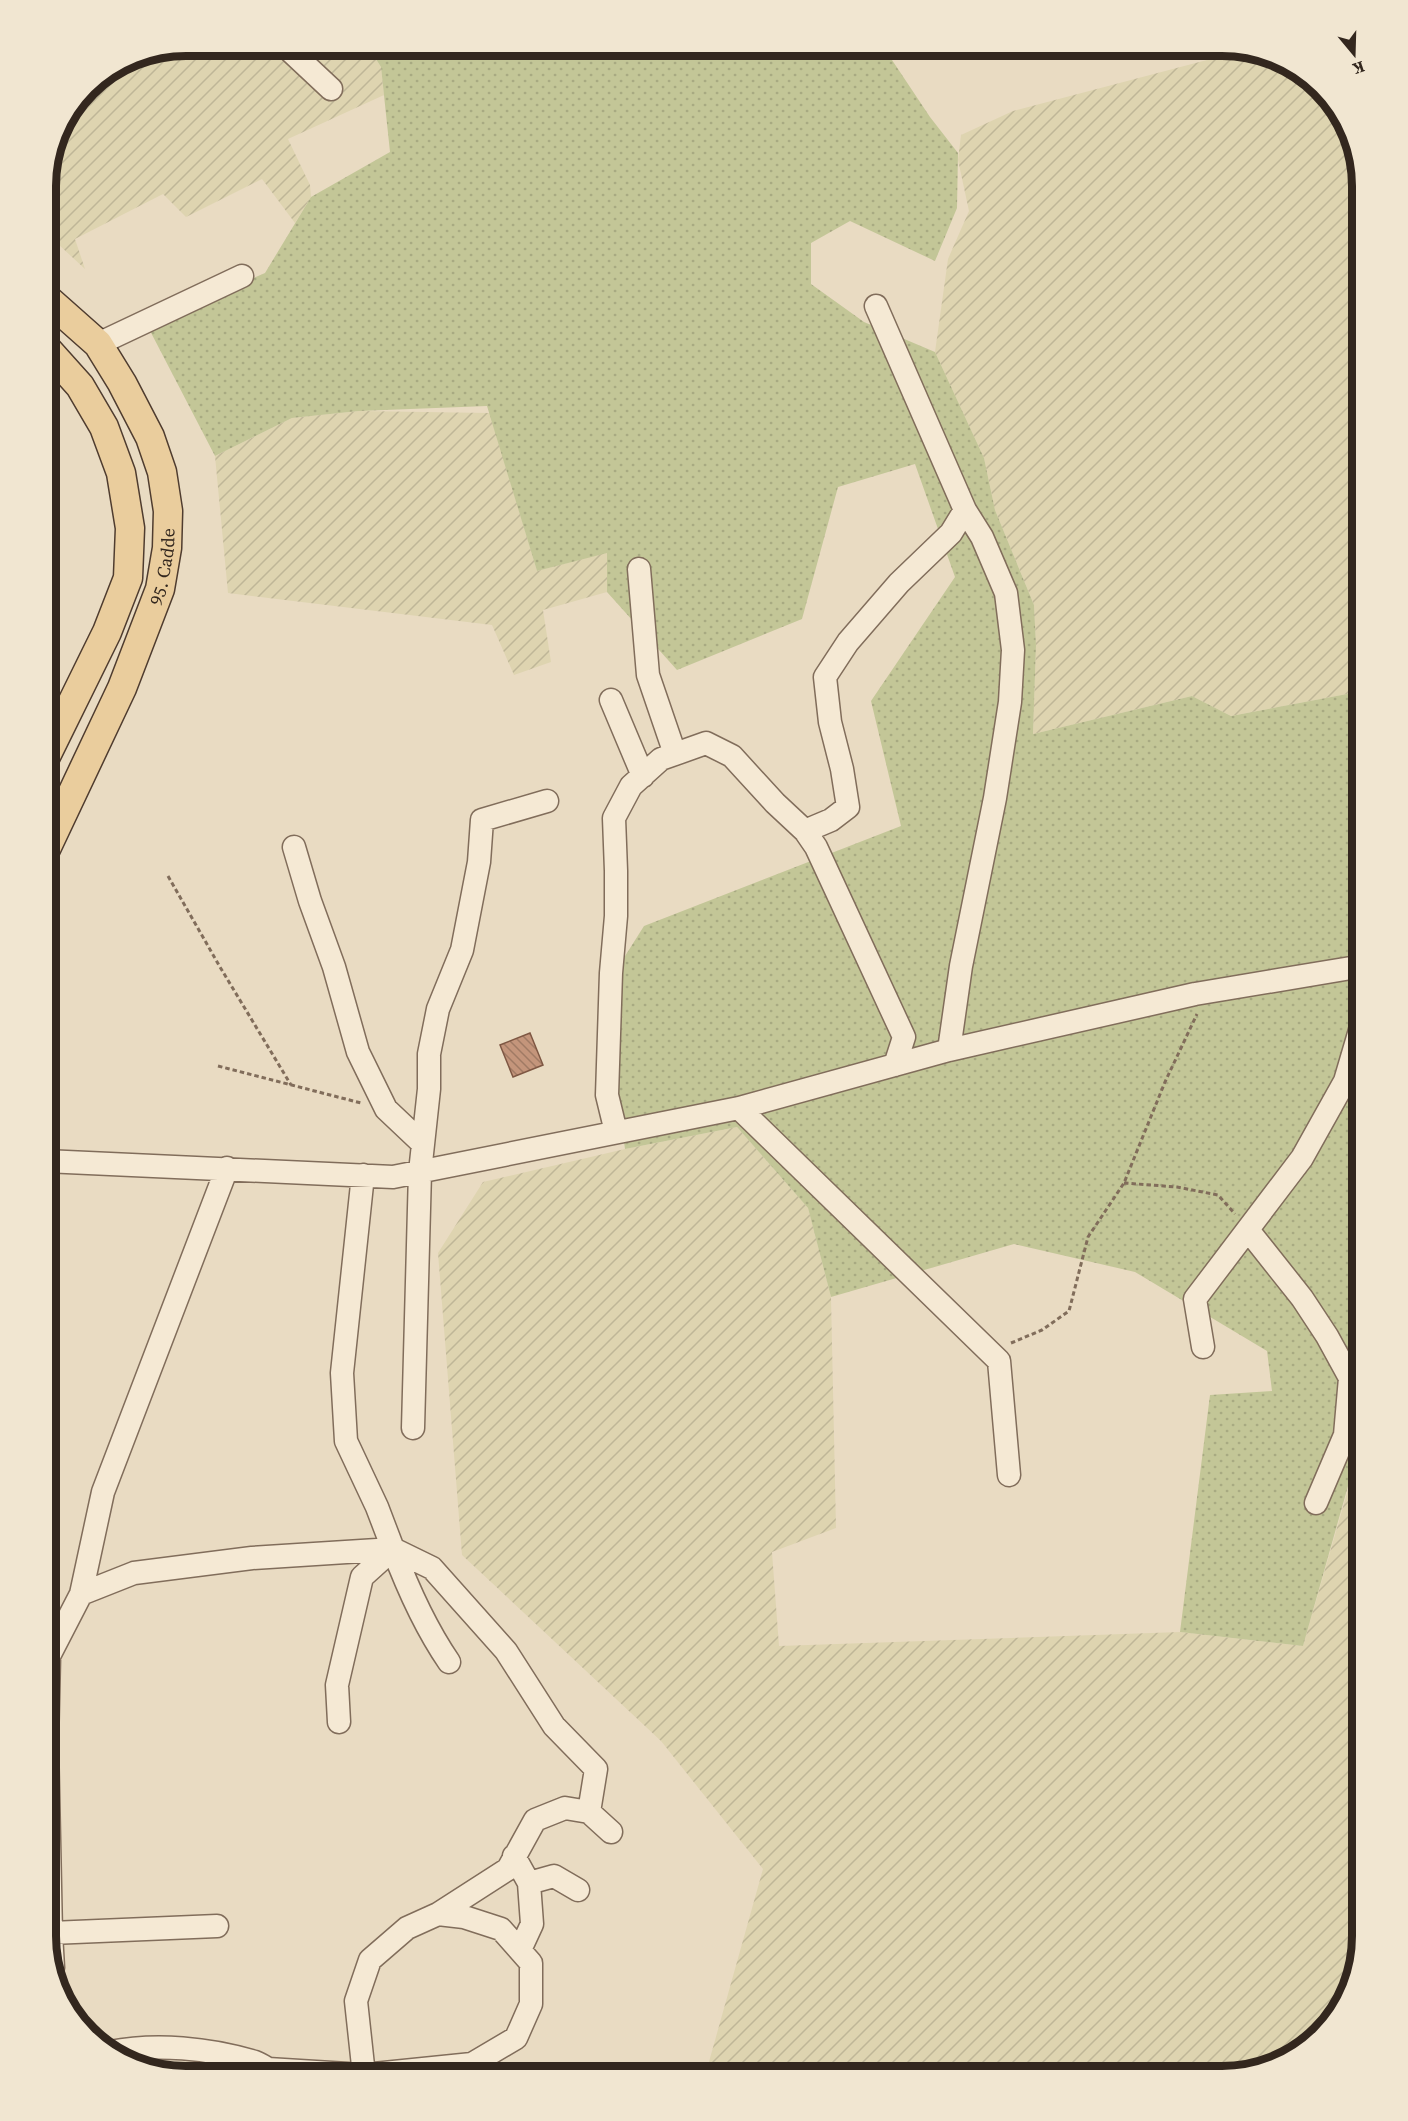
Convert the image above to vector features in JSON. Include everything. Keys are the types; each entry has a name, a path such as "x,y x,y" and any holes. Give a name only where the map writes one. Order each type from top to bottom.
{"main road":[{"name":"95. Cadde","path":"56,307 98,344 122,382 150,437 162,472 168,511 167,548 159,589 122,688 56,828"},
{"name":"95. Cadde","path":"56,359 80,386 104,427 121,473 130,528 128,578 107,632 56,736"}],"street":[{"path":"296,56 331,89"},
{"path":"98,344 242,276"},
{"path":"876,306 965,510 982,537 1006,593 1013,650 1007,723 995,798 961,966 949,1050"},
{"path":"805,831 831,820 849,807 830,722 825,677 848,642 899,583 951,533 965,510"},
{"path":"639,569 648,675 675,754"},
{"path":"611,700 643,776"},
{"path":"616,1132 607,1095 610,973 616,916 614,818 632,786 661,759 706,743 732,756 775,803 805,831 816,847 904,1037 896,1065"},
{"path":"413,1428 420,1172 429,1089 429,1054 438,1009 462,950 479,862 482,820 547,801"},
{"path":"294,847 310,901 334,967 358,1052 386,1109 423,1144"},
{"path":"56,1161 393,1177 739,1108 949,1050 1207,992 1352,968"},
{"path":"1203,1347 1195,1299 1302,1158 1345,1081 1352,1057"},
{"path":"739,1108 999,1361 1009,1475"},
{"path":"56,1644 81,1594 103,1492 227,1168"},
{"path":"363,1175 342,1373 346,1441 377,1507 404,1578 433,1639 449,1662"},
{"path":"1248,1230 1302,1298 1327,1336 1350,1378 1345,1435 1316,1503"},
{"path":"81,1594 134,1573 252,1558 393,1549 432,1568 506,1651 554,1726 596,1769 589,1812"},
{"path":"339,1722 337,1685 362,1577 393,1549"},
{"path":"363,2065 356,2001 370,1960 407,1928 438,1914 508,1869 535,1820 565,1808 589,1812 611,1832"},
{"path":"514,1856 529,1883 532,1924 520,1950"},
{"path":"529,1883 554,1876 578,1890"},
{"path":"438,1914 464,1917 501,1929 531,1963 531,2004 516,2037 472,2064 460,2065"},
{"path":"56,1933 217,1926"},
{"path":"123,2050 136,2047 188,2048 256,2062 261,2065"}],"path":[{"path":"168,876 220,968 291,1085"},
{"path":"989,1351 1042,1330 1069,1311 1088,1237 1124,1183 1165,1082 1207,992"},
{"path":"218,1066 386,1109"},
{"path":"1124,1183 1177,1187 1218,1195 1248,1230"}],"shaded area":[{"path":"177,56 374,56 381,67 384,95 288,139 310,185 311,197 295,223 262,179 186,217 163,194 75,239 85,269 56,242 57,168 65,136 77,113 93,93 113,77 136,65"},
{"path":"1222,56 1231,56 1264,62 1295,77 1326,106 1335,120 1348,152 1352,185 1352,693 1231,716 1192,696 1033,734 1036,645 1034,605 995,510 984,458 935,352 948,259 969,211 958,160 961,135 1013,111"},
{"path":"359,411 490,413 537,571 608,552 607,592 543,610 551,662 514,675 492,625 228,593 215,456 292,418"},
{"path":"737,1127 808,1208 831,1297 836,1528 772,1552 779,1646 1180,1632 1303,1646 1349,1486 1352,1487 1351,1953 1343,1985 1335,2001 1315,2028 1302,2039 1272,2056 1223,2066 708,2066 763,1869 661,1741 462,1555 438,1253 483,1182 625,1149"}],"green space":[{"path":"374,56 889,56 930,117 958,153 957,208 935,261 850,221 811,243 811,284 864,322 935,352 984,458 995,510 1034,605 1036,645 1033,734 1192,696 1231,716 1352,693 1352,1487 1348,1486 1303,1646 1180,1632 1210,1395 1272,1391 1267,1351 1135,1272 1014,1244 831,1297 808,1208 737,1127 625,1149 617,1092 620,964 644,926 901,826 871,701 955,577 915,464 838,487 802,619 677,670 607,592 607,553 537,571 487,406 359,411 292,418 215,456 147,325 265,273 311,197 390,152 381,67"}],"building":[{"path":"530,1033 543,1065 513,1077 500,1045"}]}
